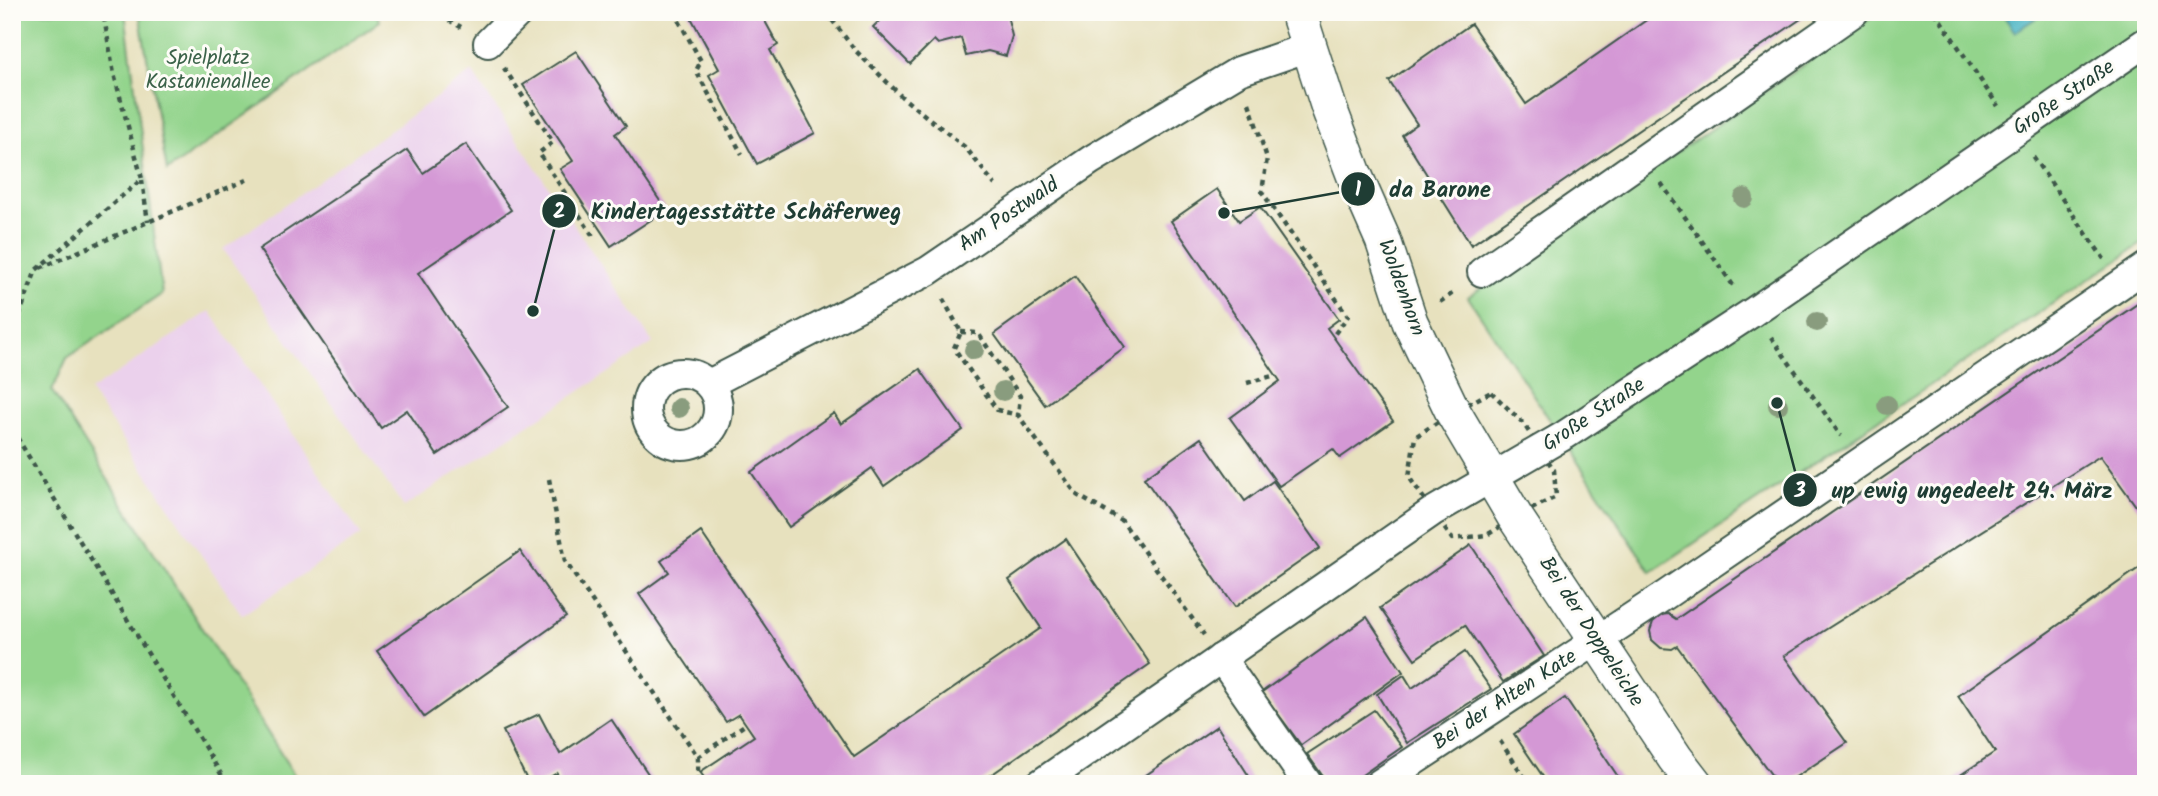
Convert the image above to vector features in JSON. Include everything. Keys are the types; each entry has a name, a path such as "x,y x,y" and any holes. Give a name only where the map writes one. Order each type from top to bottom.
{"street":[{"path":"488,43 519,12"},
{"name":"Woldenhorn","path":"1298,12 1354,174 1383,240 1410,322 1453,412 1491,478"},
{"path":"1482,272 1854,12"},
{"name":"Große Straße","path":"1040,784 1432,512 1557,440 1742,319 2146,42"},
{"name":"Am Postwald","path":"709,384 928,271 1091,160 1239,71 1309,47"},
{"path":"1596,640 2146,267"},
{"name":"Bei der Doppeleiche","path":"1491,478 1596,640 1695,784"},
{"name":"Bei der Alten Kate","path":"1378,784 1596,640"},
{"path":"1221,658 1308,784"}],"path":[{"path":"103,12 114,74 142,179 148,222"},
{"path":"443,12 447,19 488,43 553,142 539,153 593,236"},
{"path":"674,12 701,61 696,71 742,153"},
{"path":"827,12 853,49 902,97 966,148 1015,211"},
{"path":"1239,71 1267,159 1262,192 1348,316 1333,336"},
{"path":"36,270 251,178"},
{"path":"12,335 36,270 142,179"},
{"path":"928,271 961,332"},
{"path":"1410,322 1482,272"},
{"path":"961,332 954,348 997,410 1018,415 1077,495 1122,521 1221,658"},
{"path":"961,332 978,333 1020,396 1018,415"},
{"path":"1247,383 1276,375"},
{"path":"12,429 225,782 218,784"},
{"path":"1554,470 1556,497"},
{"path":"549,479 565,561 698,757 698,784"},
{"path":"1482,716 1528,784"},
{"path":"698,757 746,724"}],"shaded area":[{"path":"472,72 653,343 404,507 223,249"},
{"path":"210,311 361,535 242,615 90,391"}],"green space":[{"path":"12,12 125,12 162,294 67,358 52,391 300,784 12,784"},
{"name":"Spielplatz Kastanienallee","path":"139,12 375,12 380,21 167,171"},
{"path":"1880,12 2146,12 2146,241 1651,572 1468,297"}],"water":[{"path":"2001,12 2045,12 2015,32"}],"building":[{"path":"688,12 760,12 778,45 770,50 815,133 757,164 709,75 719,69"},
{"path":"888,12 1047,12 1044,20 1026,14 1008,19 1012,36 1006,56 988,51 966,56 961,38 938,44 934,40 910,64 873,27"},
{"path":"1658,12 1811,12 1471,245 1402,135 1417,124 1389,81 1471,24 1526,104"},
{"path":"576,51 626,126 615,134 666,210 611,246 560,169 573,161 523,85"},
{"path":"466,144 511,210 418,273 508,407 437,455 407,410 381,428 259,249 407,150 423,173"},
{"path":"1217,189 1239,221 1260,207 1339,319 1327,328 1393,421 1340,458 1333,449 1279,486 1230,418 1280,381 1171,221"},
{"path":"1075,276 1125,347 1045,405 994,334"},
{"path":"2146,298 2146,520 2100,456 1784,656 1847,743 1785,784 1778,784 1677,646 1672,649 1661,648 1652,640 1650,631 1653,622 1661,615 1668,614 1676,619"},
{"path":"920,369 963,430 884,486 872,468 789,527 751,472 834,413 841,424"},
{"path":"1201,438 1245,501 1273,481 1320,548 1235,607 1144,478"},
{"path":"701,532 854,757 1041,628 1009,580 1066,539 1150,664 978,784 709,784 700,772 754,736 739,714 726,722 639,594 669,572 661,561"},
{"path":"1471,545 1544,656 1503,682 1465,625 1415,659 1380,608"},
{"path":"520,551 566,617 424,717 377,651"},
{"path":"2146,563 2146,784 1956,784 1953,780 1995,752 1958,696"},
{"path":"1367,617 1403,672 1301,745 1262,692"},
{"path":"1465,652 1491,689 1407,743 1377,694 1404,675 1412,688"},
{"path":"1565,698 1623,784 1548,784 1514,734"},
{"path":"1374,710 1402,747 1352,782 1327,782 1307,754"},
{"path":"539,714 560,754 611,719 655,784 560,784 557,773 538,784 529,784 503,731"},
{"path":"1217,726 1254,784 1133,784"}],"place":[{"name":"da Barone","path":"1224,213"},
{"name":"Kindertagesstätte Schäferweg","path":"533,311"},
{"name":"up ewig ungedeelt 24. März","path":"1777,403"}]}
